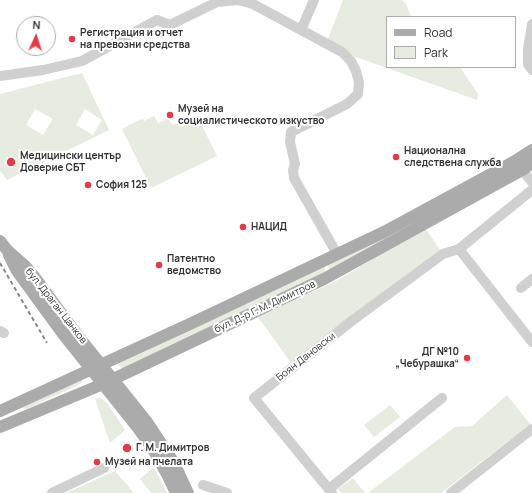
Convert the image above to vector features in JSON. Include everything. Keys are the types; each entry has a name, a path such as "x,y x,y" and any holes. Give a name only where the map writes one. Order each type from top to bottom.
{"main road":[{"name":"бул. Д-р Г. М. Димитров","path":"0,427 109,382 324,279 523,165 532,150"},
{"name":"бул. Д-р Г. М. Димитров","path":"0,411 384,232 523,165"},
{"name":"бул. Драган Цанков","path":"4,246 17,271 63,334 109,382"},
{"path":"109,382 153,449 176,493"},
{"path":"109,382 147,422 163,444 180,473 188,493"}],"street":[{"path":"0,76 36,71 82,61 157,20 170,25 217,2 238,0 253,4 342,52 351,61 359,82 358,94 347,104 291,132 290,142 295,164 293,170 294,178 337,254"},
{"path":"300,30 313,2 324,0"},
{"path":"532,24 528,49 528,64 532,70"},
{"path":"523,165 532,182"},
{"name":"Боян Дановски","path":"330,491 254,398 353,320 443,254 459,249 532,190"},
{"path":"459,249 530,335"},
{"path":"521,288 532,279"},
{"path":"330,491 442,398"},
{"path":"451,493 532,429"},
{"path":"52,493 104,468"},
{"path":"203,485 227,493"}],"green space":[{"path":"343,0 402,0 406,4 411,16 386,16 386,68 342,52 326,44"},
{"path":"387,68 461,68 478,94 477,100"},
{"path":"82,73 109,130 7,180 0,170 0,94","holes":["35,109 53,119 43,135 26,125","85,109 102,120 93,135 76,125"]},
{"path":"154,116 158,123 169,119 172,125 182,121 183,123 197,116 217,156 151,188 122,129 137,121 143,119 144,121"},
{"path":"462,198 407,226 330,271 326,262"},
{"path":"425,228 443,254 294,367 258,317 336,281"},
{"path":"322,263 327,273 123,369 117,364"},
{"path":"80,378 83,381 80,384 27,409 22,408 23,406"},
{"path":"507,395 530,424 441,493 368,493 455,427 472,426"},
{"path":"100,398 110,407 125,430 110,443 95,399"},
{"path":"390,405 400,417 374,437 364,425"},
{"path":"154,467 167,493 151,493 140,479"},
{"path":"115,471 134,493 66,493"},
{"path":"353,478 365,493 341,493 338,489"}],"railway":[{"path":"0,263 47,343"}],"place":[{"name":"Регистрация и отчет на превозни средства","path":"72,39"},
{"name":"Музей на социалистическото изкуство","path":"170,115"},
{"name":"Национална следствена служба","path":"396,157"},
{"name":"Медицински център Доверие СБТ","path":"11,162"},
{"name":"София 125","path":"88,185"},
{"name":"НАЦИД","path":"243,227"},
{"name":"Патентно ведомство","path":"159,265"},
{"name":"ДГ №10 „Чебурашка“","path":"467,358"},
{"name":"Г. М. Димитров","path":"127,448"},
{"name":"Музей на пчелата","path":"97,462"}]}
